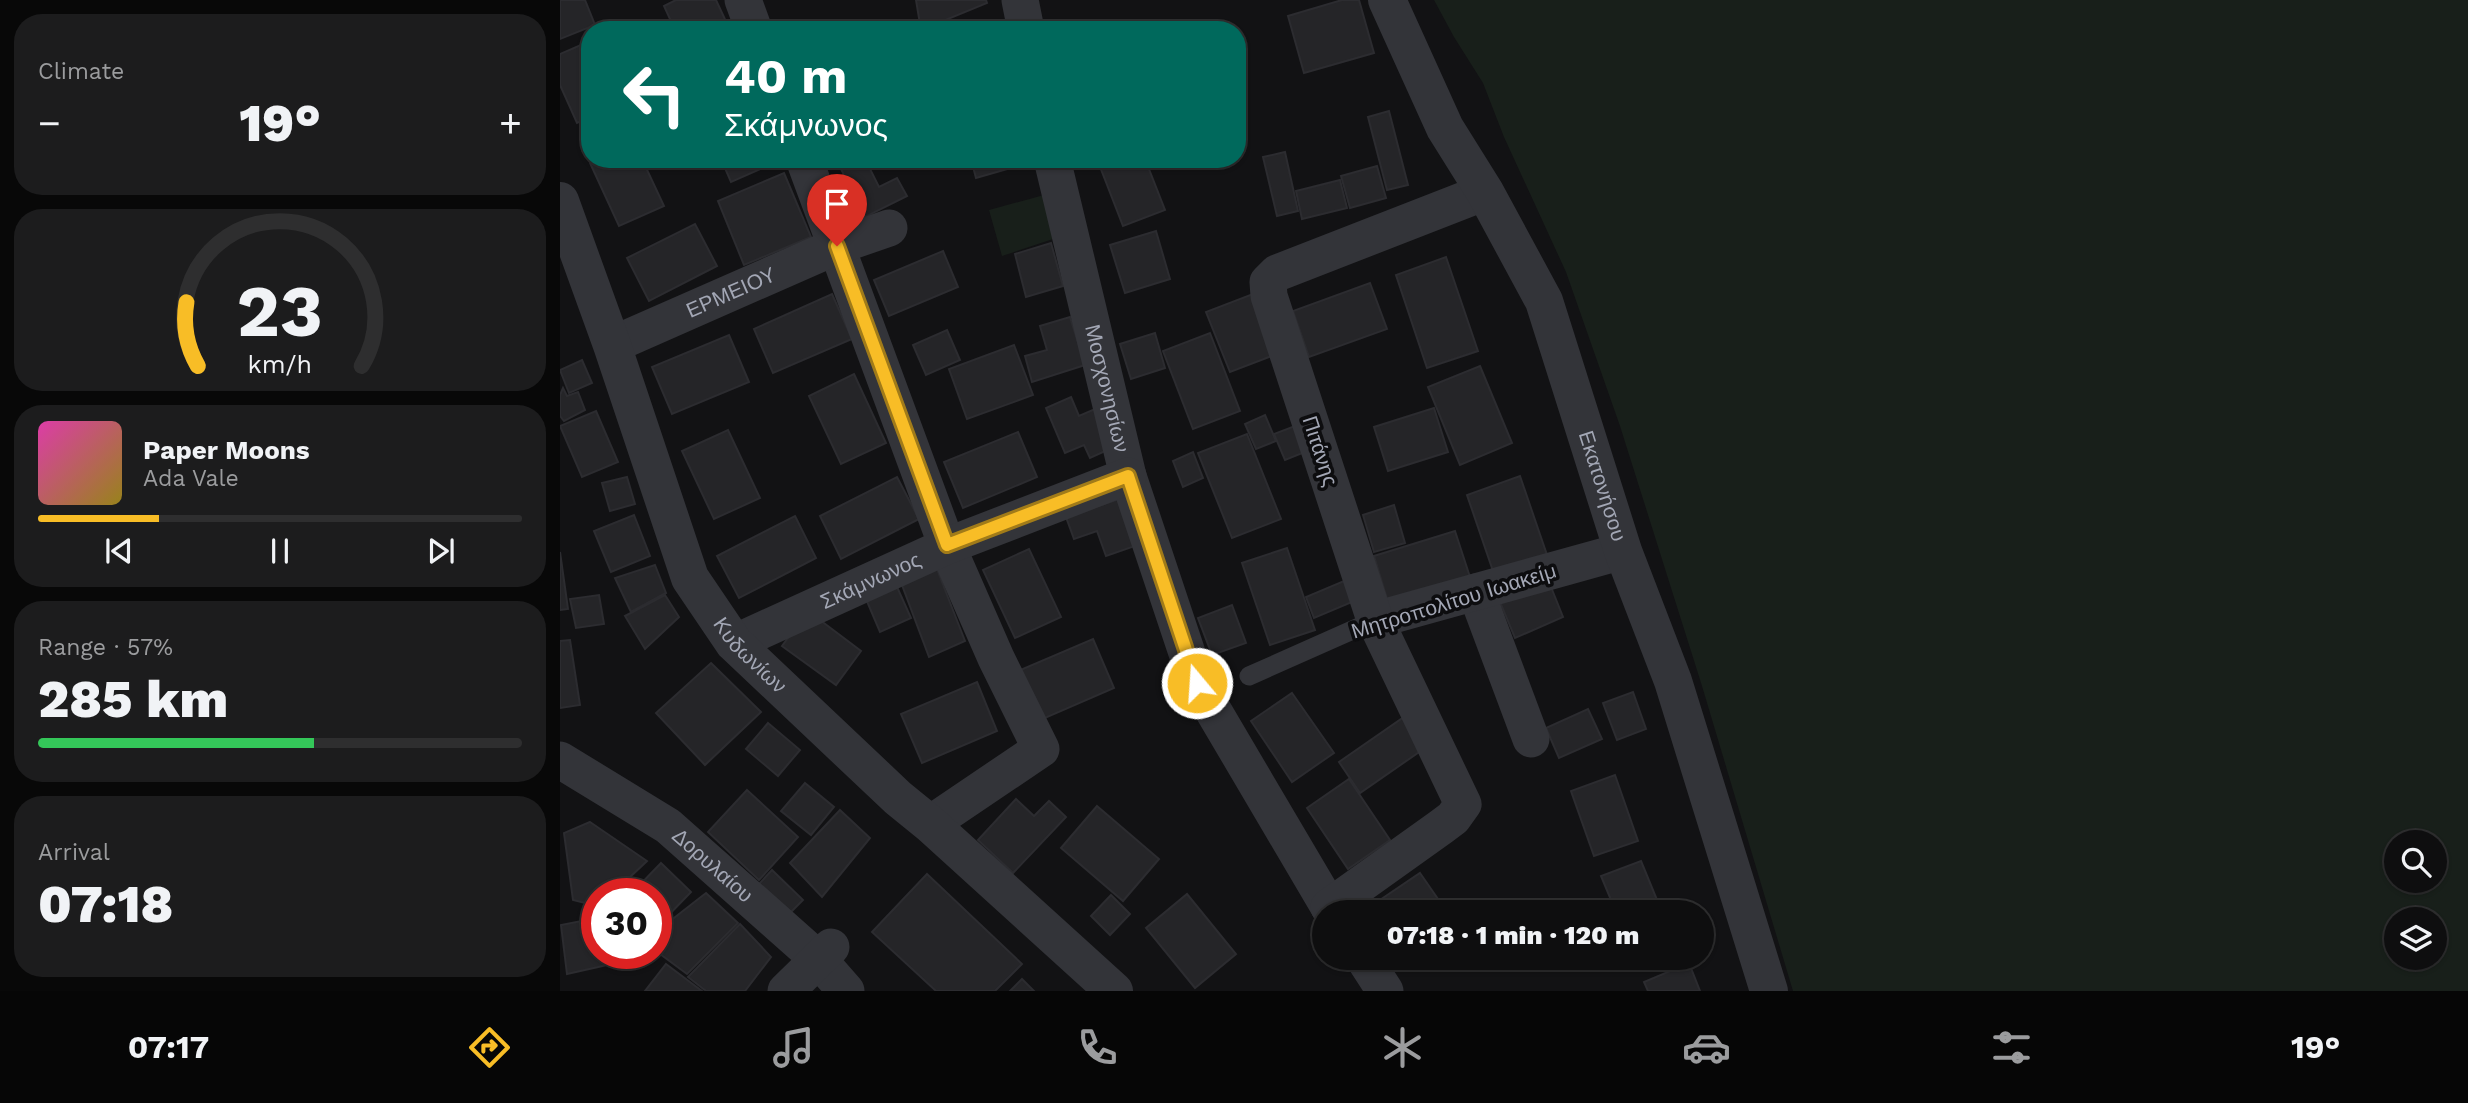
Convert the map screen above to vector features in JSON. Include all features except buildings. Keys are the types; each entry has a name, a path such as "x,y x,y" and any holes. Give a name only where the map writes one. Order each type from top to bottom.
{"street":[{"path":"743,0 751,21"},
{"path":"1020,0 1024,21"},
{"name":"Εκατονήσου","path":"1387,0 1425,89 1445,128 1485,192 1544,301 1623,551 1673,681 1769,991"},
{"path":"807,168 947,545 996,658 1041,750 930,824"},
{"name":"Μοσχονησίων","path":"1054,168 1128,476 1197,683 1325,900"},
{"name":"Πιτάνης","path":"1344,900 1441,827 1463,804 1376,621 1269,296 1268,282 1277,273 1485,192"},
{"name":"Κυδωνίων","path":"560,201 612,345 690,578 734,643 898,798 1114,991"},
{"name":"ΕΡΜΕΙΟΥ","path":"612,345 837,246 889,228"},
{"name":"Σκάμνωνος","path":"734,643 947,545 1128,476"},
{"name":"Μητροπολίτου Ιωακείμ","path":"1376,621 1623,551"},
{"path":"1476,592 1531,739"},
{"name":"Δορυλαίου","path":"560,760 668,826 824,953 846,991"},
{"path":"786,991 824,953"},
{"path":"1371,970 1385,991"}],"lane":[{"name":"Μητροπολίτου Ιωακείμ","path":"1249,676 1376,621"}],"shaded area":[{"path":"1434,0 2468,0 2468,991 1793,991 1702,686 1620,426 1566,272 1504,137 1483,83"},
{"path":"1044,195 1056,238 1002,256 989,210"}],"route":[{"path":"837,246 947,545 1128,476 1197,683"}]}
